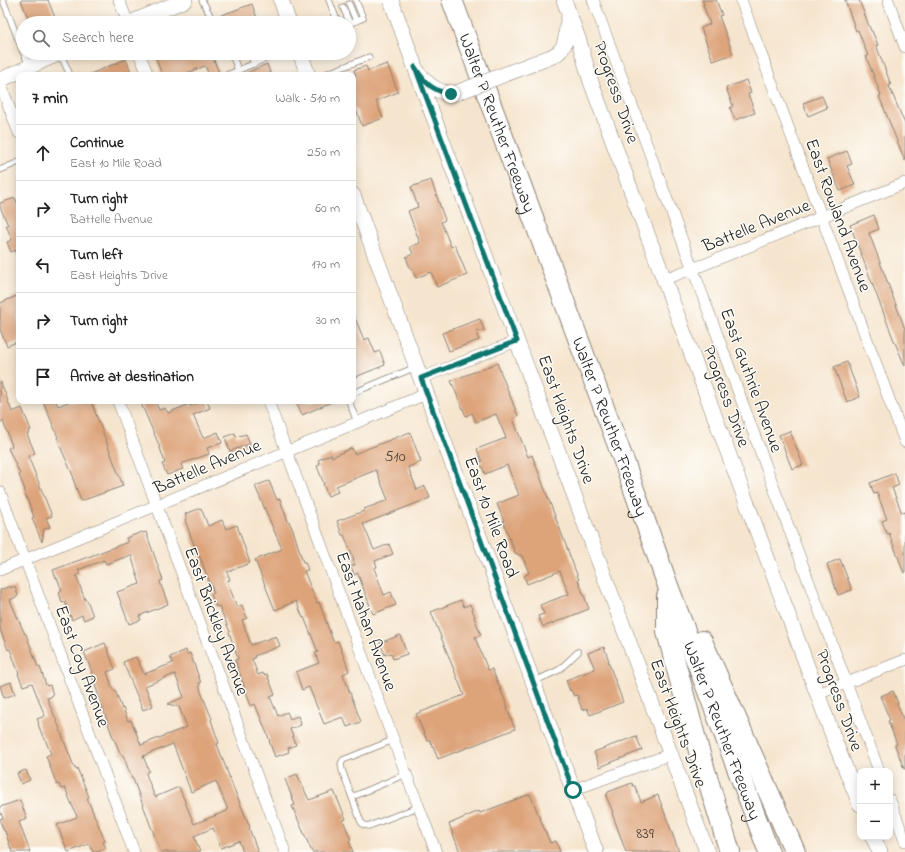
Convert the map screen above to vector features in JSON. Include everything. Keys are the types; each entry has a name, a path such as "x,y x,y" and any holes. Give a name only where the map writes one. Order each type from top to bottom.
{"highway":[{"name":"Walter P Reuther Freeway","path":"452,0 626,467 668,586 769,852"},
{"path":"626,467 795,852"},
{"path":"668,586 667,632 699,751 730,852"}],"main road":[{"path":"146,16 185,0"},
{"path":"280,0 286,16"},
{"name":"East Heights Drive","path":"391,0 707,852"},
{"name":"Progress Drive","path":"564,0 579,41 591,82 857,796"},
{"path":"415,67 425,81 435,89 445,93 456,93 558,54 562,50 566,39 566,25 569,15"},
{"path":"0,80 24,63 35,60"},
{"path":"303,60 307,72"},
{"name":"East 10 Mile Road","path":"356,203 596,852"},
{"path":"875,840 880,852"}],"street":[{"path":"119,0 126,16"},
{"name":"East Guthrie Avenue","path":"593,0 878,768"},
{"name":"East Rowland Avenue","path":"741,0 905,442"},
{"path":"888,0 905,47"},
{"path":"143,60 147,72"},
{"path":"0,83 16,116"},
{"name":"Battelle Avenue","path":"664,279 693,269 905,183"},
{"path":"419,373 517,341"},
{"name":"Battelle Avenue","path":"0,570 426,394"},
{"name":"East Brickley Avenue","path":"119,404 285,852"},
{"name":"East Mahan Avenue","path":"269,404 436,852"},
{"name":"East Coy Avenue","path":"0,492 134,852"},
{"path":"818,694 847,684 905,660"},
{"path":"573,790 671,754"},
{"path":"891,804 905,841"}],"lane":[{"path":"3,0 16,39"},
{"path":"202,0 210,16"},
{"path":"329,0 335,16"},
{"path":"356,1 363,18 356,21"},
{"path":"348,16 346,5 353,16"},
{"path":"331,72 369,57"},
{"path":"63,60 69,72"},
{"path":"234,60 238,70"},
{"path":"253,60 254,64"},
{"path":"234,72 263,60"},
{"path":"0,170 16,163"},
{"path":"356,392 419,373"},
{"path":"350,404 357,422"},
{"path":"533,682 559,670 578,652"},
{"path":"393,740 343,760 341,764 342,770 352,797 362,822 364,825 369,826 418,807"},
{"path":"352,797 406,774"}],"building":[{"path":"21,0 48,0 54,16 27,16"},
{"path":"702,0 716,0 722,15 719,16 733,54 713,61 701,28 710,24"},
{"path":"845,0 859,0 878,45 876,45 891,85 889,86 905,124 905,161 879,96 881,95 866,56 868,56 858,30 856,31"},
{"path":"252,4 256,16 219,16"},
{"path":"126,60 131,72 95,72"},
{"path":"157,60 214,60 219,72 208,72 205,66 190,72 161,72"},
{"path":"267,64 270,72 249,72"},
{"path":"387,64 398,92 376,101 383,118 362,126 356,109 356,72 354,70 366,66 368,71"},
{"path":"746,80 751,93 748,94 755,113 735,120 730,108 733,106 726,88"},
{"path":"822,96 827,108 808,116 803,103"},
{"path":"847,151 852,164 847,166 855,185 840,191 827,159"},
{"path":"431,180 445,220 441,222 451,247 455,245 467,275 437,287 431,272 416,278 406,257 413,254 410,247 420,243 408,211 418,207 411,187"},
{"path":"15,198 16,200 16,252 15,250 11,252 7,242 12,240 6,225 8,225 0,207 0,203"},
{"path":"874,215 879,229 869,233 905,329 905,366 850,225"},
{"path":"16,296 16,342 7,346 0,330 0,303"},
{"path":"480,319 484,330 476,332 479,340 449,351 442,333"},
{"path":"356,320 364,340 369,338 375,353 380,351 385,365 356,377"},
{"path":"847,362 860,397 847,402 834,367"},
{"path":"497,363 518,416 513,419 528,457 532,455 589,609 543,627 538,616 544,614 540,605 569,594 560,571 527,584 524,576 529,573 522,556 515,553 497,504 519,495 507,465 485,474 477,449 506,438 496,414 476,422 472,413 466,416 451,381"},
{"path":"0,382 12,412 22,408 31,430 29,430 30,432 27,434 35,453 28,456 52,516 46,518 50,527 44,529 42,542 32,518 34,517 24,491 25,490 19,475 20,474 8,448 12,446 3,421 0,422"},
{"path":"44,404 57,404 58,406 63,404 92,404 123,486 81,501 73,479 74,478 57,438 58,437"},
{"path":"141,404 156,404 159,410 165,408 168,413 189,404 190,406 195,404 208,404 210,408 193,415 203,438 218,432 222,443 207,448 209,454 181,464 183,469 167,475 162,464 165,463"},
{"path":"297,404 327,404 302,415"},
{"path":"790,431 803,465 792,469 779,435"},
{"path":"410,432 421,462 408,467 417,490 425,486 430,498 363,524 374,550 389,544 393,554 375,561 377,567 374,568 384,595 391,592 396,605 373,614 358,573 354,575 351,566 355,565 354,560 337,521 388,500 376,470 336,486 338,492 328,496 317,466 320,464 318,460 331,454 332,457 352,448 354,454"},
{"path":"235,433 236,437 246,434 250,444 230,451 225,437"},
{"path":"895,473 899,485 892,488 902,513 905,512 905,573 889,533 887,534 882,521 887,519 877,493 874,494 870,483"},
{"path":"269,481 277,500 280,499 288,522 293,530 303,562 305,562 308,570 304,571 317,603 319,602 333,641 338,641 349,671 343,674 361,722 347,727 343,717 324,724 309,687 302,690 296,672 319,663 315,653 318,652 296,601 275,610 255,560 282,549 255,486"},
{"path":"201,508 208,526 222,520 226,529 237,525 250,563 227,572 230,580 227,581 237,607 242,605 247,618 242,620 251,645 276,636 280,646 254,656 255,658 252,659 258,675 263,673 264,675 267,674 275,695 270,697 278,716 287,712 290,719 298,716 301,725 290,729 296,745 288,748 289,752 275,757 255,704 251,706 235,660 238,659 230,632 219,606 216,607 211,594 214,593 185,520 187,519 185,514"},
{"path":"146,532 163,580 160,581 168,604 139,616 141,620 129,624 117,592 140,584 131,555 106,564 104,560 78,570 80,574 76,575 85,600 87,600 93,616 84,620 82,615 72,620 65,602 62,603 59,592 62,590 53,570 128,542 126,538"},
{"path":"840,559 852,590 838,595 827,564"},
{"path":"10,586 11,588 15,586 18,596 10,600 26,634 38,667 40,667 46,685 50,685 53,695 47,698 75,769 77,768 89,797 87,798 105,841 103,842 106,848 97,852 93,852 89,844 68,852 57,825 77,817 65,788 61,789 59,784 57,785 46,756 51,754 37,719 45,716 32,683 23,686 10,649 8,650 0,629 0,590"},
{"path":"461,600 464,607 470,604 481,635 475,637 488,670 492,669 515,729 438,759 430,740 427,741 416,714 464,695 431,612"},
{"path":"400,635 407,654 393,659 391,653 385,655 380,643"},
{"path":"105,643 115,669 107,672 113,690 115,690 128,721 131,720 141,745 187,727 179,707 168,704 184,697 175,674 145,686 153,706 143,710 123,662 136,657 144,674 173,663 170,657 186,650 187,654 190,653 201,683 199,683 201,692 212,719 211,720 219,743 217,744 250,827 249,828 258,852 243,852 239,841 221,848 213,828 194,836 200,852 161,852 123,755 121,755 111,732 84,652","holes":["173,744 191,792 216,781 228,810 194,824 179,787 155,797 146,774 149,771 143,756"]},
{"path":"604,647 623,702 590,715 587,708 582,710 577,695 574,696 571,690 570,691 566,680 595,669 588,653"},
{"path":"11,682 15,694 4,698 0,686"},
{"path":"893,691 905,724 905,769 895,745 897,744 888,721 890,720 880,696"},
{"path":"636,736 642,750 600,767 594,752"},
{"path":"26,770 30,780 21,784 17,773"},
{"path":"297,774 309,800 334,791 346,819 343,820 351,840 349,841 353,852 312,852 292,806 295,805 285,779"},
{"path":"632,783 633,786 635,786 641,802 658,795 679,852 626,852 612,813 613,812 606,796 608,792"},
{"path":"530,794 550,843 556,841 560,852 460,852 449,824 479,811 480,813"},
{"path":"20,800 27,819 19,822 30,852 12,852 0,821 0,819 3,818 0,807"}],"route":[{"path":"451,94 440,92 430,86 415,67 517,341 421,378 573,790"}]}
